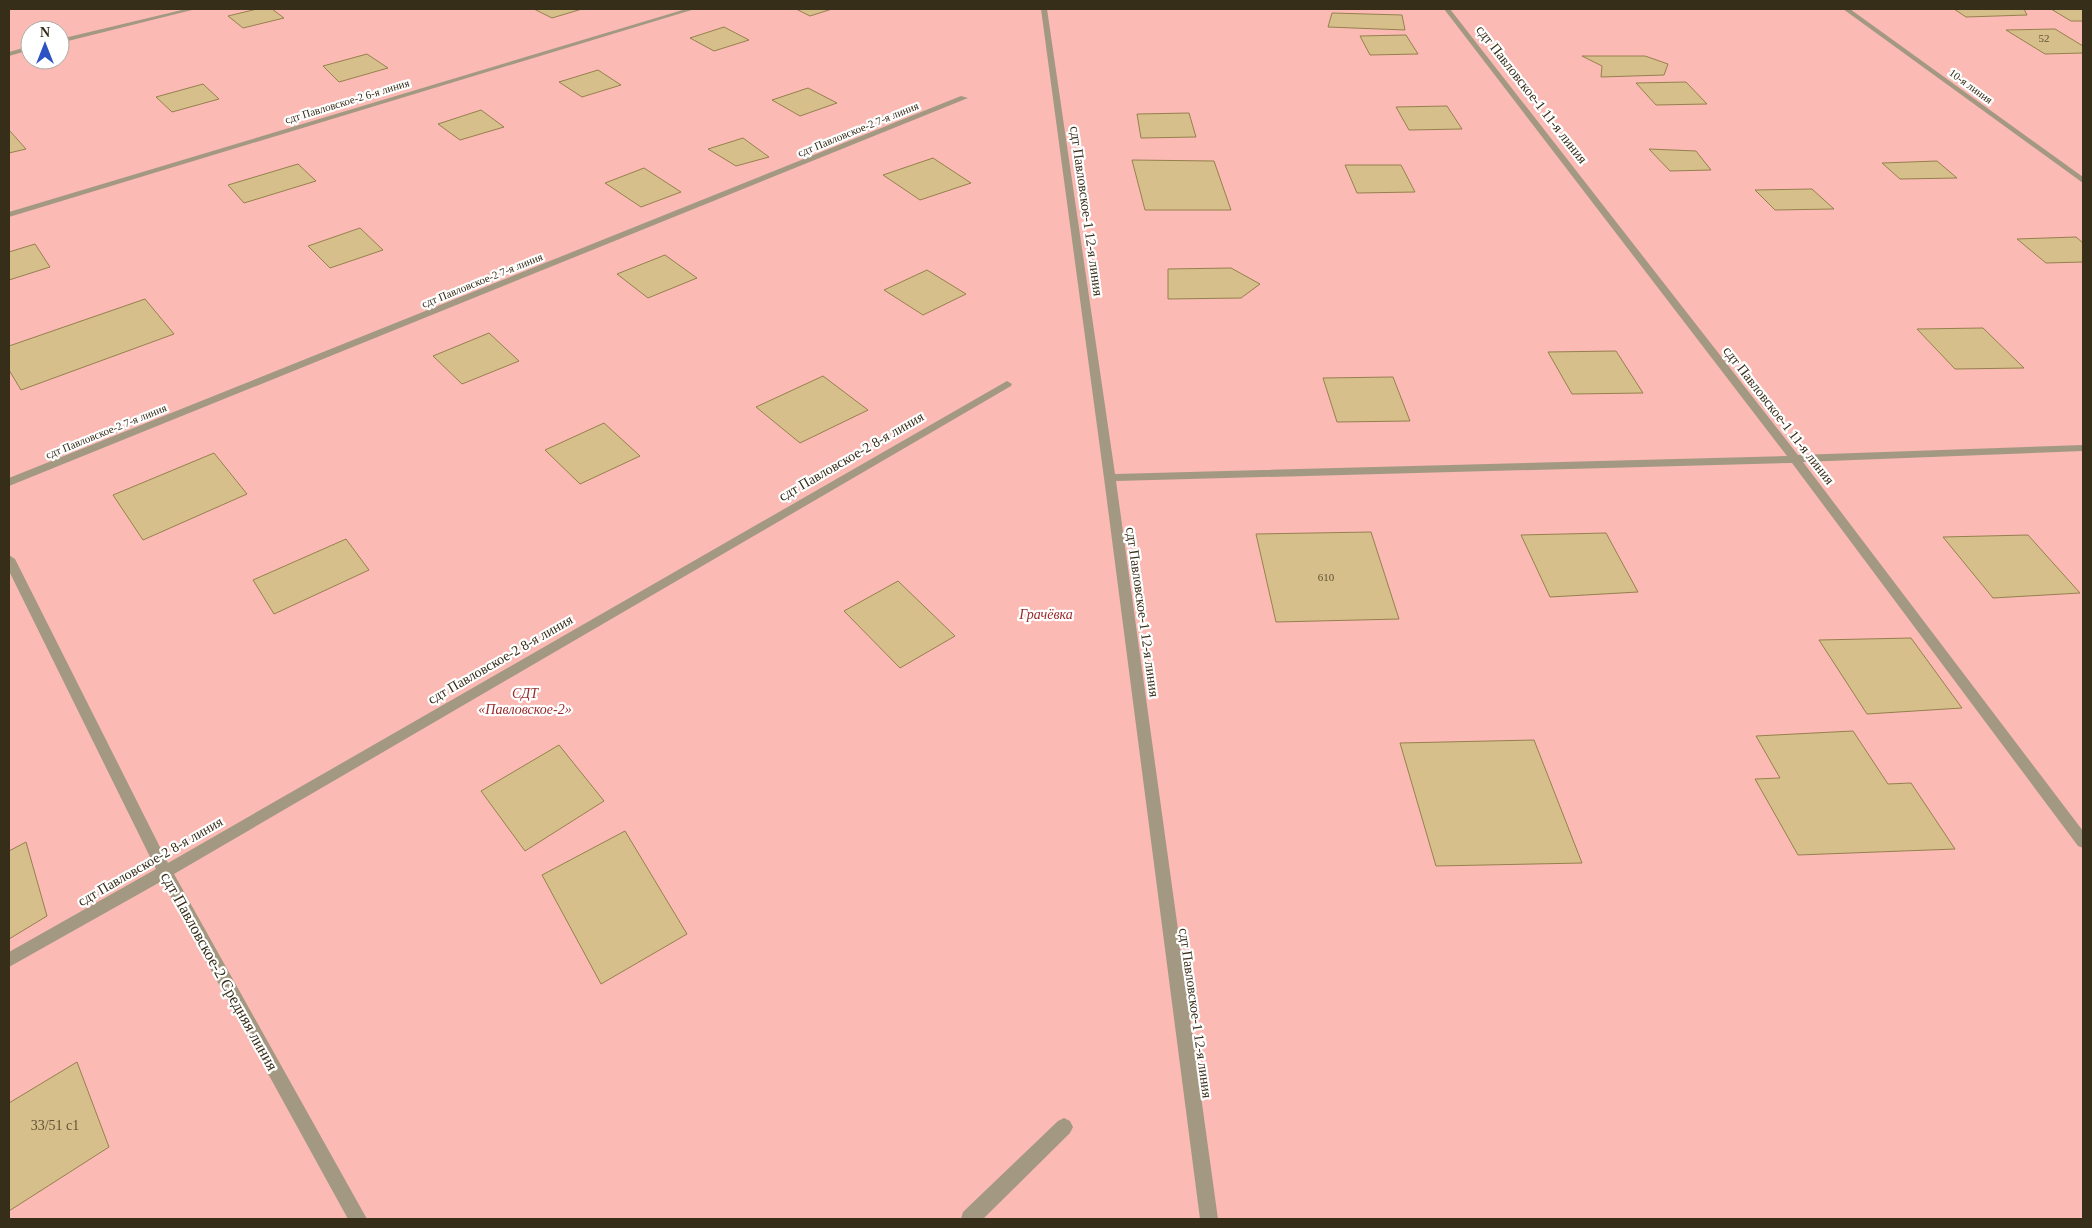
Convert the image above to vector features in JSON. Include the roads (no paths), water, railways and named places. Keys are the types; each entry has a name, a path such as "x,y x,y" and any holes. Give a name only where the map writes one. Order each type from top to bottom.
{"street":[{"path":"70,39 193,9"},
{"name":"сдт Павловское-2 6-я линия","path":"9,215 692,9"},
{"name":"сдт Павловское-1 12-я линия","path":"1044,9 1110,478 1209,1219"},
{"name":"сдт Павловское-1 11-я линия","path":"1447,9 1795,459 2083,842"},
{"name":"10-я линия","path":"1846,9 2083,181"},
{"name":"сдт Павловское-2 7-я линия","path":"9,482 964,98"},
{"name":"сдт Павловское-2 8-я линия","path":"9,960 165,872 1007,384"},
{"path":"1110,478 1795,459 2083,448"},
{"name":"сдт Павловское-2 Средняя линия","path":"9,559 165,872 358,1219"},
{"path":"970,1219 1064,1127"}],"park label":[{"name":"Грачёвка","path":"1046,614"},
{"name":"СДТ «Павловское-2»","path":"525,702"}]}
